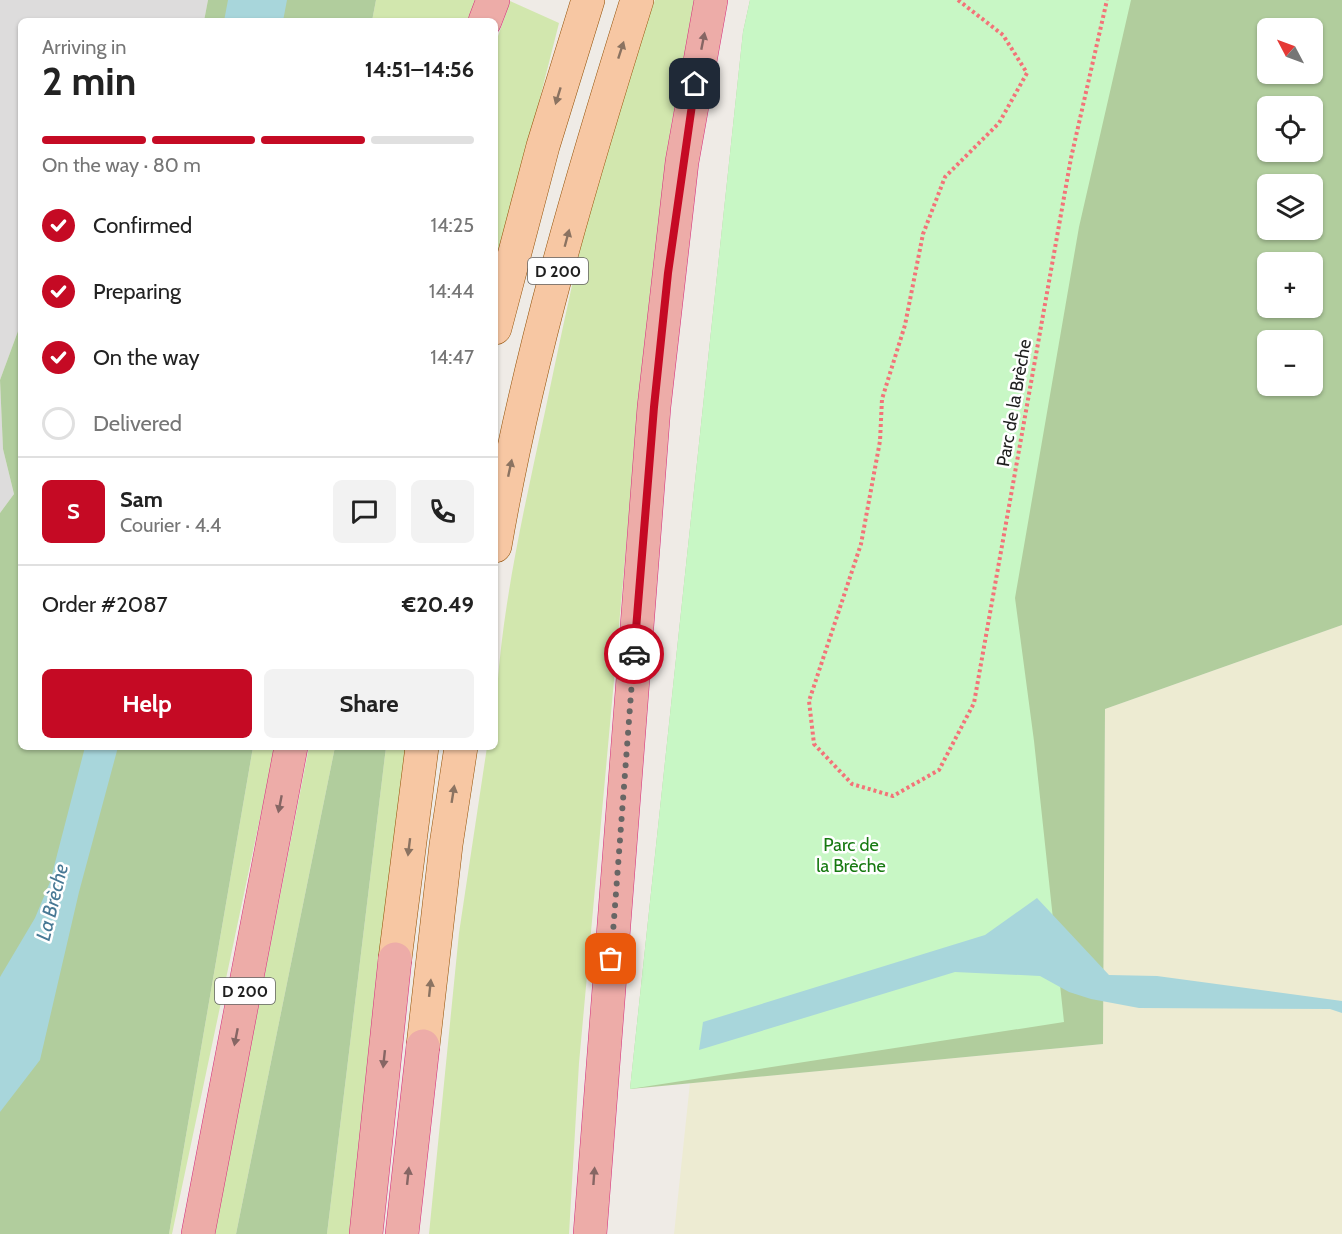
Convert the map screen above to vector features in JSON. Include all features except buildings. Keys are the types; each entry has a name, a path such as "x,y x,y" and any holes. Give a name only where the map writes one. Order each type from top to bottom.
{"highway":[{"path":"486,18 493,0"},
{"path":"590,1234 654,407 682,162 711,0"},
{"name":"D 200","path":"198,1234 290,750"},
{"path":"366,1234 395,959"},
{"path":"402,1234 423,1046"}],"main road":[{"name":"D 200","path":"498,317 543,146 588,0"},
{"name":"D 200","path":"498,532 547,311 610,84 637,0"},
{"path":"395,959 422,750"},
{"path":"423,1046 446,845 461,750"}],"path":[{"name":"Parc de la Brèche","path":"958,0 1003,35 1027,73 999,123 945,177 923,234 905,326 882,399 880,441 861,544 810,702 814,744 852,784 893,795 939,770 974,703 1071,159 1107,0"}],"shaded area":[{"path":"0,0 208,0 205,18 18,18 18,331 0,380"},
{"path":"0,380 3,449 14,494 0,513"},
{"path":"1342,625 1342,1234 674,1234 690,1083 1103,1044 1105,709"}],"green space":[{"path":"208,0 376,0 373,18 205,18"},
{"path":"376,0 478,0 471,18 373,18"},
{"path":"655,0 699,0 672,121 643,363 579,1063 569,1234 429,1234 459,933 487,750 498,750 498,682 512,576 528,491 592,201 620,99"},
{"name":"Parc de la Brèche","path":"750,0 1342,0 1342,625 1105,709 1103,1044 630,1089 743,32"},
{"name":"Parc de la Brèche","path":"750,0 1131,0 1079,227 1015,598 1034,741 1064,1022 630,1089 743,32"},
{"path":"510,1 559,23 498,263 498,36"},
{"path":"18,331 18,750 252,750 169,1234 0,1234 0,513 14,494 3,449 0,380"},
{"path":"252,750 274,750 172,1234 169,1234"},
{"path":"308,750 334,750 236,1234 214,1234"},
{"path":"334,750 386,750 327,1234 236,1234"},
{"path":"386,750 414,750 358,1234 327,1234"}],"water":[{"path":"228,0 287,0 284,18 225,18"},
{"name":"La Brèche","path":"84,750 117,750 79,892 40,1060 0,1112 0,977 35,918 50,882"},
{"path":"1037,898 1109,975 1157,976 1342,1001 1342,1013 1330,1009 1139,1008 1091,999 1069,992 1040,976 955,972 699,1050 703,1022 985,935"}],"way so far":[{"path":"611,959 634,654"}],"route":[{"path":"634,654 654,407 668,273 682,162 695,84"}]}
